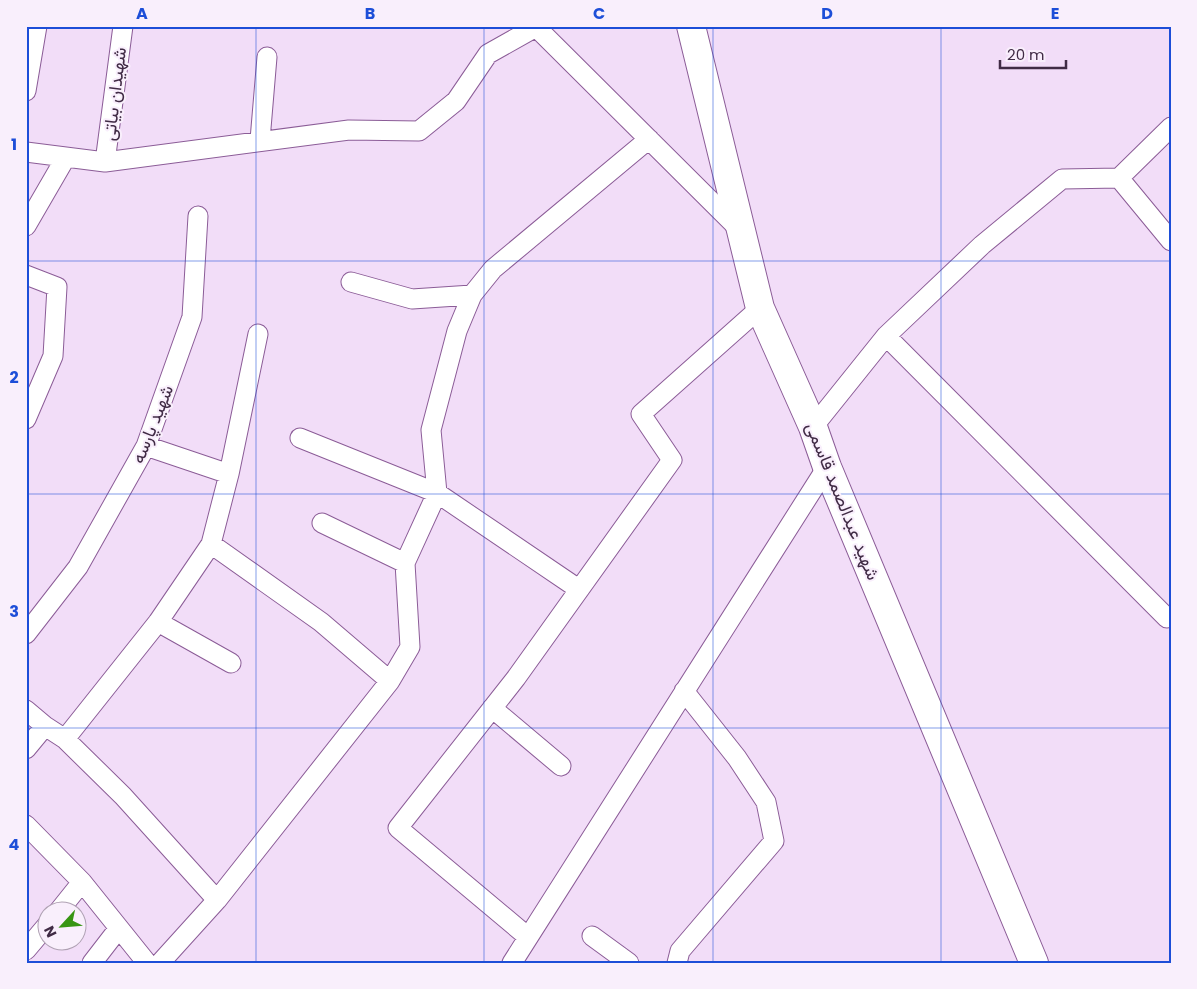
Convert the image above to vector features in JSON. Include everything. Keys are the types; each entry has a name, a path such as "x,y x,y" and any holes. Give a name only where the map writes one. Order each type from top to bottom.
{"street":[{"path":"26,91 37,26"},
{"name":"شهیدان بیاتی","path":"105,162 122,26"},
{"name":"شهید عبدالصمد قاسمی","path":"690,26 760,308 813,427 827,467 1034,963"},
{"path":"26,152 105,162 260,140 349,130 419,131 456,101 488,54 536,27 741,230"},
{"path":"260,140 267,57"},
{"path":"813,427 886,336 982,244 1062,179 1119,178 1171,127"},
{"path":"160,963 217,900 390,681 410,648 405,563 437,493 431,430 457,331 472,295 492,269 649,139"},
{"path":"26,226 66,157"},
{"path":"1119,178 1171,241"},
{"name":"شهید پارسه","path":"26,634 78,567 146,446 192,317 198,216"},
{"path":"26,275 57,287 53,356 26,420"},
{"path":"352,282 412,299 472,295"},
{"path":"528,937 398,828 492,708 577,588 672,460 641,414 760,308"},
{"path":"65,739 158,622 211,544 229,474 258,334"},
{"path":"886,336 1167,618"},
{"path":"300,438 437,493 577,588"},
{"path":"146,446 229,474"},
{"path":"512,963 827,467"},
{"path":"322,523 405,563"},
{"path":"211,544 321,622 390,681"},
{"path":"158,622 231,663"},
{"path":"677,963 680,951 774,841 766,802 736,758 684,691"},
{"path":"492,708 561,766"},
{"path":"26,710 45,726 65,739 123,796 217,900"},
{"path":"26,749 45,726"},
{"path":"26,825 82,882 147,963"},
{"path":"66,902 82,882"},
{"path":"92,963 120,928"},
{"path":"26,950 38,936"},
{"path":"592,936 629,963"}]}
